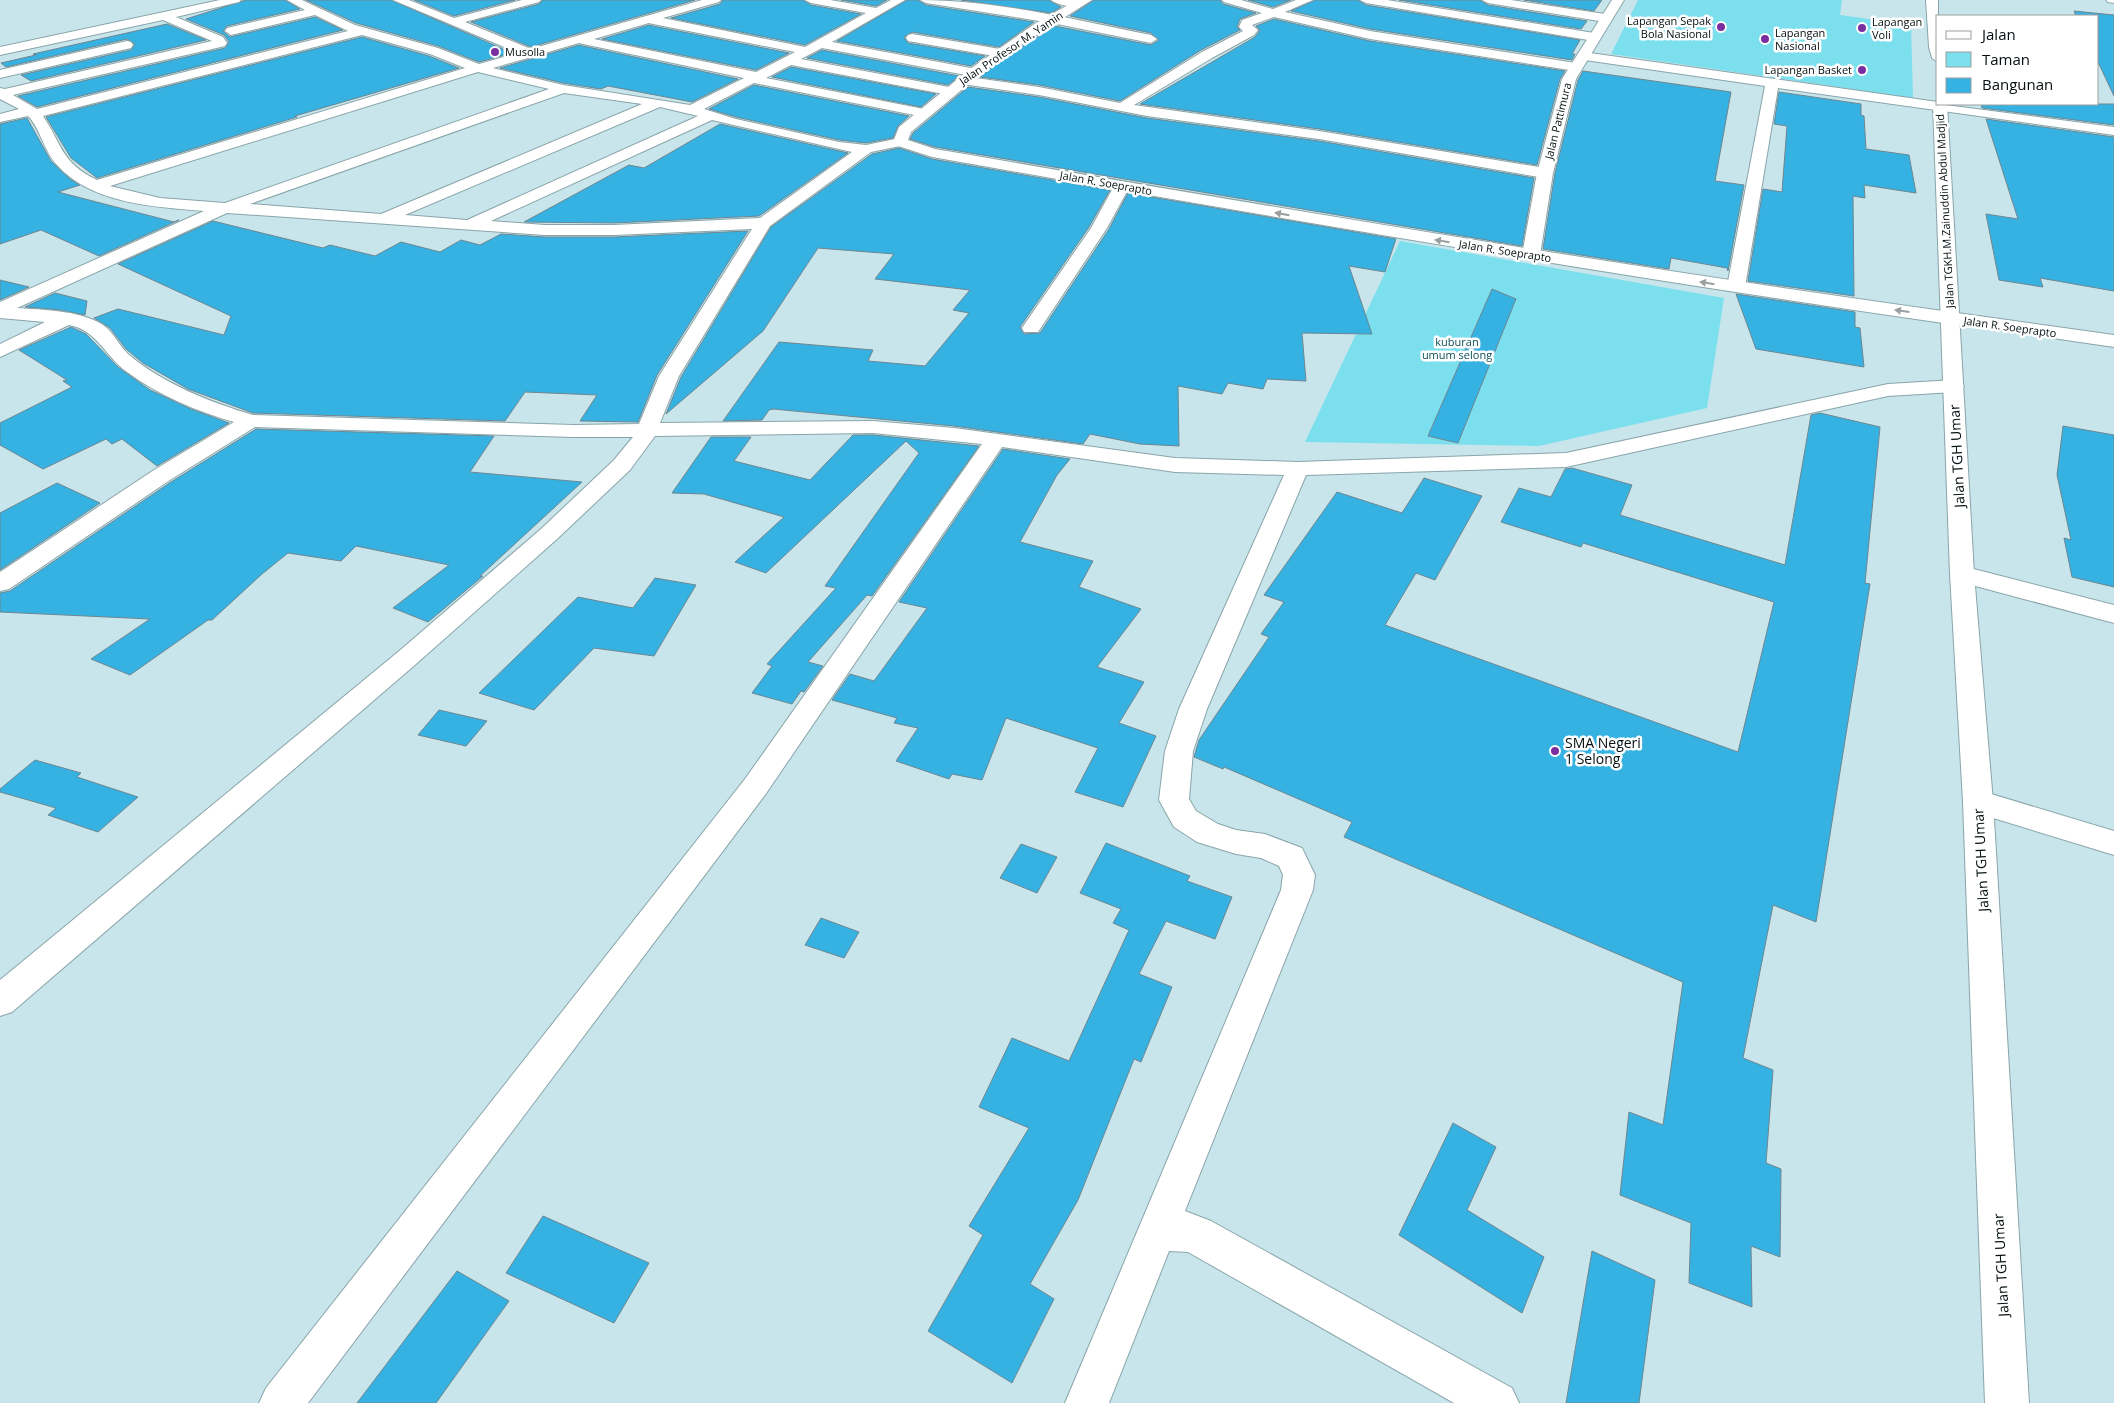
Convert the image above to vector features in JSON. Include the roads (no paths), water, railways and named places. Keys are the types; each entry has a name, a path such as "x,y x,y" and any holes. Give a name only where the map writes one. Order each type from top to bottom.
{"street":[{"path":"0,51 82,35 162,15 235,0"},
{"path":"293,0 340,24 434,51 478,68 564,89 692,109 733,122 839,146 866,148 900,142"},
{"path":"399,0 530,53"},
{"path":"452,22 534,0"},
{"path":"93,186 478,68 649,19 697,2 715,0"},
{"path":"811,0 877,12"},
{"path":"692,109 808,51 899,0"},
{"path":"926,0 1052,19 1151,39"},
{"path":"1056,0 1083,2"},
{"path":"1228,0 1354,32 1426,45 1772,82 1936,104"},
{"path":"1122,108 1207,55 1250,32 1252,30 1245,27 1246,23 1307,0"},
{"path":"1366,0 1594,37"},
{"path":"1426,45 1457,16 1478,0"},
{"path":"1488,0 1605,18"},
{"name":"Jalan Pattimura","path":"1531,255 1545,173 1569,79 1605,18 1618,0"},
{"path":"1932,0 1936,51"},
{"name":"Jalan Profesor M. Yamin","path":"900,142 904,130 966,76 1052,19 1083,2"},
{"path":"231,31 314,12"},
{"path":"1,93 221,43 219,40 162,15"},
{"path":"649,19 808,51"},
{"path":"0,118 32,113 363,31"},
{"path":"912,38 1000,53"},
{"path":"579,39 756,78 924,112"},
{"path":"821,44 1122,108 1319,135 1545,173"},
{"path":"0,74 127,45"},
{"path":"789,61 949,91"},
{"path":"1736,287 1772,82"},
{"path":"0,310 222,209 564,89"},
{"path":"1,93 32,113 53,151 66,166 93,186 116,194 160,203 468,226 589,231 764,223"},
{"path":"379,220 657,103"},
{"path":"1940,105 2114,131"},
{"name":"Jalan TGKH.M.Zainuddin Abdul Madjid","path":"1940,105 1950,318"},
{"path":"468,226 711,115"},
{"name":"Jalan R. Soeprapto","path":"900,142 932,153 1531,255 1736,287 2114,341"},
{"path":"0,1001 408,658 549,534 622,465 639,445 669,376 764,223 796,196 866,148"},
{"path":"1031,328 1099,228 1122,186"},
{"path":"0,310 64,320 94,327 121,358 170,388 206,405 250,421 442,429 645,432 873,427 996,440 1175,465 1298,469 1566,460 1888,390 1954,386"},
{"name":"Jalan TGH Umar","path":"1950,318 1962,574 1978,802 2007,1403"},
{"path":"0,351 64,320"},
{"path":"0,582 162,475 250,421"},
{"path":"281,1403 755,787 996,440"},
{"path":"1087,1403 1157,1236 1297,890 1299,875 1292,857 1265,846 1236,842 1208,832 1185,819 1174,800 1179,751 1193,709 1298,469"},
{"path":"1962,574 2114,614"},
{"path":"1978,802 2114,843"},
{"path":"1157,1236 1170,1230 1183,1230 1196,1235 1497,1403"}],"place":[{"name":"Lapangan Sepak Bola Nasional","path":"1721,27"},
{"name":"Lapangan Voli","path":"1862,28"},
{"name":"Lapangan Nasional","path":"1765,39"},
{"name":"Musolla","path":"495,52"},
{"name":"Lapangan Basket","path":"1862,70"},
{"name":"SMA Negeri 1 Selong","path":"1555,751"}],"park label":[{"name":"kuburan umum selong","path":"1457,348"}]}
